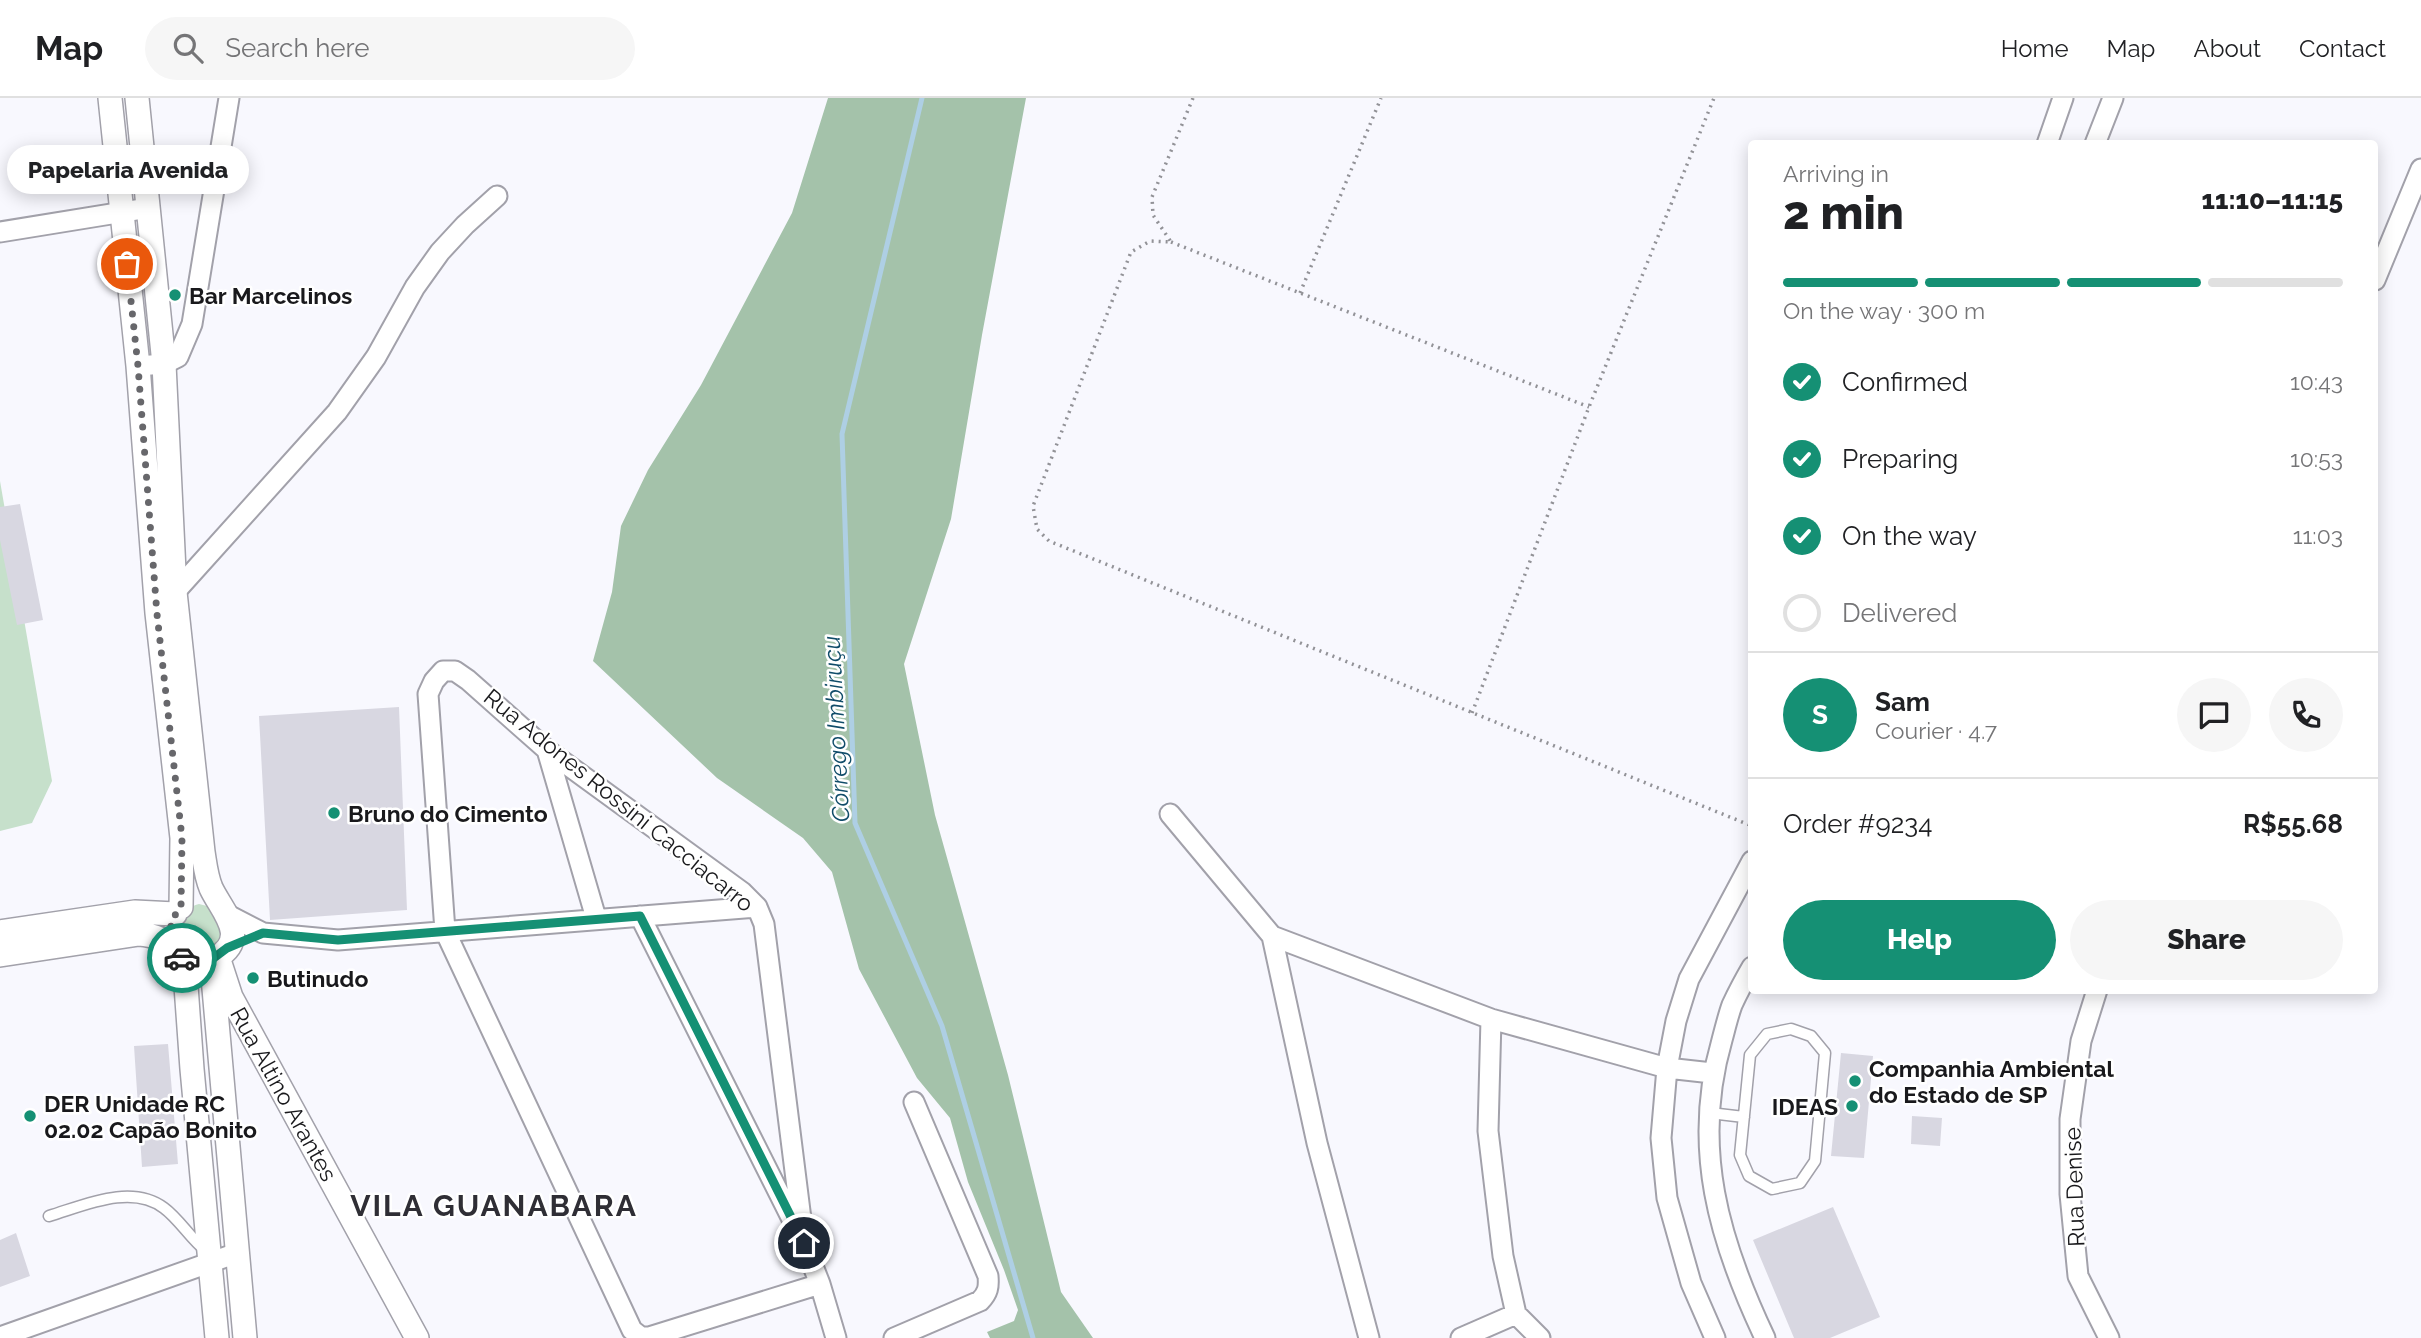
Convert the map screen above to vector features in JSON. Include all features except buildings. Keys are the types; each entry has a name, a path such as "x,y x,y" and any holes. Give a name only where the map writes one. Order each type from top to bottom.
{"street":[{"path":"110,98 138,366 157,614 182,838 178,910 170,927 170,934 186,972 217,1338"},
{"path":"136,98 164,364 175,592 204,861 208,879 216,899 226,913 232,935 219,955 237,1252 245,1338"},
{"path":"138,366 164,364 178,357 192,324 229,98"},
{"path":"2048,140 2063,98"},
{"path":"2097,140 2113,98"},
{"path":"2378,273 2421,169"},
{"path":"175,592 337,412 376,357 415,287 440,252 497,196"},
{"path":"0,232 148,208"},
{"name":"Rua Adones Rossini Cacciacarro","path":"445,931 428,694 443,671 455,671 547,750 742,892 757,906 764,924 804,1243"},
{"path":"547,750 596,918"},
{"path":"1170,814 1272,936 1317,1143 1369,1338"},
{"path":"1715,1338 1691,1283 1667,1198 1661,1138 1667,1068 1676,1021 1689,979 1748,868"},
{"path":"0,932 135,912 178,910 199,900 217,904 226,913 263,933 338,940 757,906"},
{"path":"640,916 804,1243 836,1338"},
{"path":"445,931 632,1330 641,1337 694,1331 820,1284"},
{"path":"0,955 139,934 159,938 179,955 203,962 263,933"},
{"path":"1272,936 1492,1019 1667,1068 1712,1073"},
{"name":"Rua Altino Arantes","path":"219,955 231,997 417,1338"},
{"path":"1748,975 1731,1007 1712,1073 1709,1154 1721,1226 1741,1286 1765,1338"},
{"name":"Rua Denise","path":"2096,994 2081,1041 2070,1119 2070,1194 2078,1276 2109,1338"},
{"path":"1492,1019 1488,1131 1503,1256 1516,1314 1540,1338"},
{"path":"894,1338 980,1301 987,1294 989,1286 988,1276 914,1102"},
{"path":"0,1337 209,1258 237,1252"},
{"path":"1461,1338 1516,1314"}],"lane":[{"path":"1791,1030 1811,1036 1825,1053 1815,1161 1800,1183 1772,1189 1749,1176 1740,1155 1744,1117 1750,1055 1767,1034 1791,1030"},
{"path":"1710,1113 1744,1117"},
{"path":"49,1216 108,1198 143,1199 164,1208 209,1258"}],"path":[{"path":"1171,242 1153,215 1152,197 1192,98"},
{"path":"1300,293 1381,98"},
{"path":"1472,713 1589,407 1714,98"},
{"path":"1589,407 1171,242 1150,241 1131,252 1033,506 1037,529 1049,541 1748,824"}],"green space":[{"path":"828,98 1026,98 951,519 904,664 935,815 1008,1075 1061,1292 1093,1338 990,1338 987,1332 1014,1321 1018,1310 968,1182 950,1118 917,1078 859,969 832,872 803,838 717,778 593,661 612,592 621,526 648,470 701,385 792,213"},
{"path":"0,481 52,781 32,823 0,831"},
{"path":"199,904 215,908 228,934 202,958 175,938 180,916"}],"waterway":[{"name":"Córrego Imbiruçu","path":"922,98 842,434 855,823 942,1026 1033,1338"}],"way so far":[{"path":"127,264 138,366 157,614 182,838 181,907 172,920 170,934 171,941 182,958"}],"place":[{"name":"Papelaria Avenida","path":"127,264"},
{"name":"Bar Marcelinos","path":"175,295"},
{"name":"Bruno do Cimento","path":"334,813"},
{"name":"Butinudo","path":"253,978"},
{"name":"Companhia Ambiental do Estado de SP","path":"1855,1081"},
{"name":"IDEAS","path":"1852,1106"},
{"name":"DER Unidade RC 02.02 Capão Bonito","path":"30,1116"}],"district":[{"name":"VILA GUANABARA","path":"494,1205"}],"route":[{"path":"182,958 203,962 211,960 227,948 263,933 338,940 640,916 804,1243"}]}
